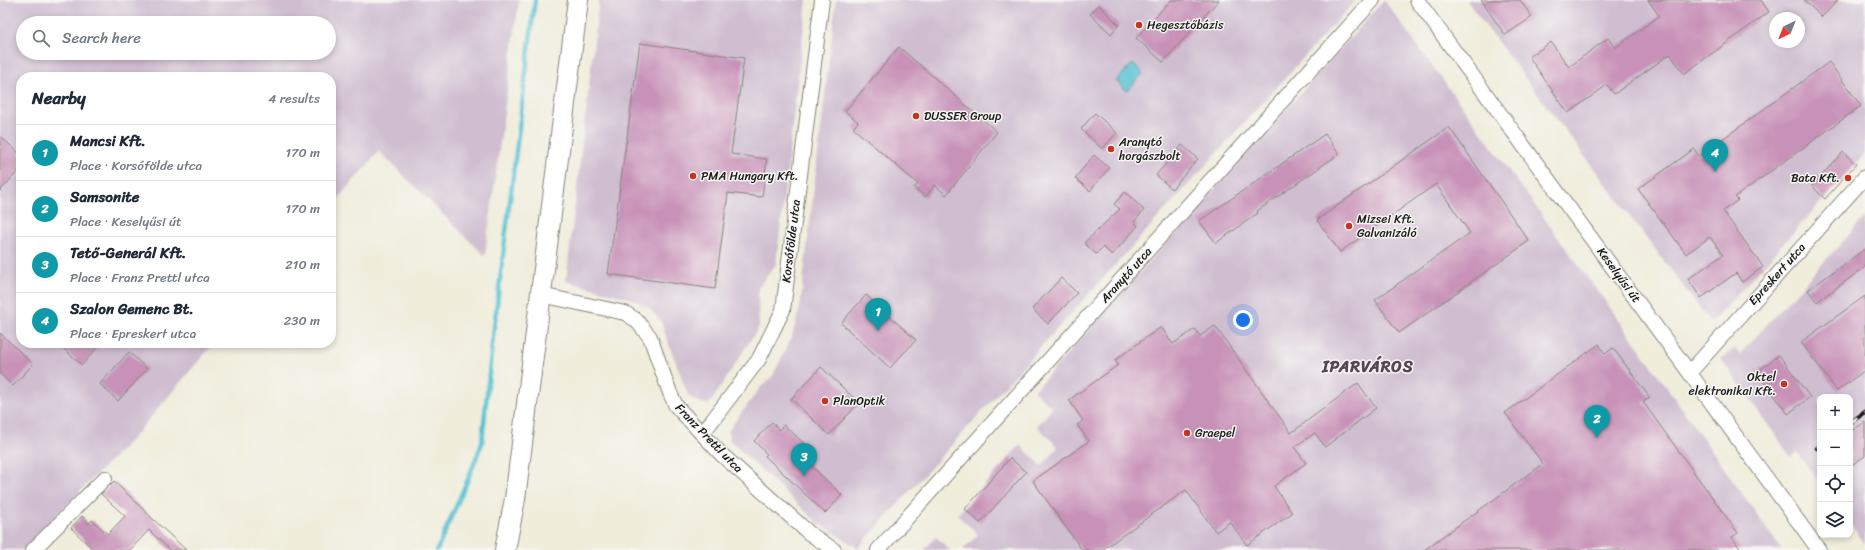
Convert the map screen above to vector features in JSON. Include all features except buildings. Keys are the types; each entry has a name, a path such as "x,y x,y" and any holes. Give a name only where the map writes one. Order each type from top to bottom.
{"main road":[{"path":"505,550 515,499 578,0"}],"street":[{"name":"Korsófölde utca","path":"702,434 759,359 783,310 822,0"},
{"name":"Aranytó utca","path":"878,550 1373,0"},
{"name":"Keselyűsi út","path":"1417,0 1819,550"},
{"name":"Epreskert utca","path":"1690,372 1865,177"},
{"name":"Franz Prettl utca","path":"541,295 625,313 636,320 650,337 676,406 721,454 809,533 834,550"},
{"path":"33,550 105,478"}],"shaded area":[{"path":"0,0 519,0 485,256 379,151 336,201 336,72 16,72 16,348 210,348 132,439 22,550 0,550"},
{"path":"599,0 807,0 776,264 758,288 759,327 709,405 694,400 688,395 660,320 648,307 632,299 566,281"},
{"path":"836,0 1356,0 858,548 818,523 730,441 728,431 760,388 772,377 792,337 800,307"},
{"path":"1384,0 1632,338 1782,550 963,550 978,534 957,515 1020,445 1042,466 1058,447 1037,426 1052,408 1034,391"},
{"path":"1466,0 1865,0 1865,154 1711,323"},
{"path":"1865,217 1865,544 1853,528 1853,394 1817,394 1817,479 1797,452 1791,457 1721,359 1735,348 1740,354"},
{"path":"936,537 950,550 924,550"}],"water":[{"path":"1133,63 1143,73 1127,91 1116,81"}],"waterway":[{"path":"437,550 482,443 492,344 535,0"}],"railway":[{"path":"1853,421 1865,412"}],"place":[{"name":"Hegesztőbázis","path":"1139,25"},
{"name":"DUSSER Group","path":"916,116"},
{"name":"Aranytó horgászbolt","path":"1111,149"},
{"name":"Szalon Gemenc Bt.","path":"1715,172"},
{"name":"PMA Hungary Kft.","path":"693,176"},
{"name":"Bata Kft.","path":"1848,178"},
{"name":"Mizsei Kft. Galvanizáló","path":"1349,226"},
{"name":"Mancsi Kft.","path":"878,331"},
{"name":"Oktel elektronikai Kft.","path":"1784,384"},
{"name":"PlanOptik","path":"825,401"},
{"name":"Graepel","path":"1187,433"},
{"name":"Samsonite","path":"1597,438"},
{"name":"Tető-Generál Kft.","path":"804,476"}],"district":[{"name":"IPARVÁROS","path":"1368,366"}]}
